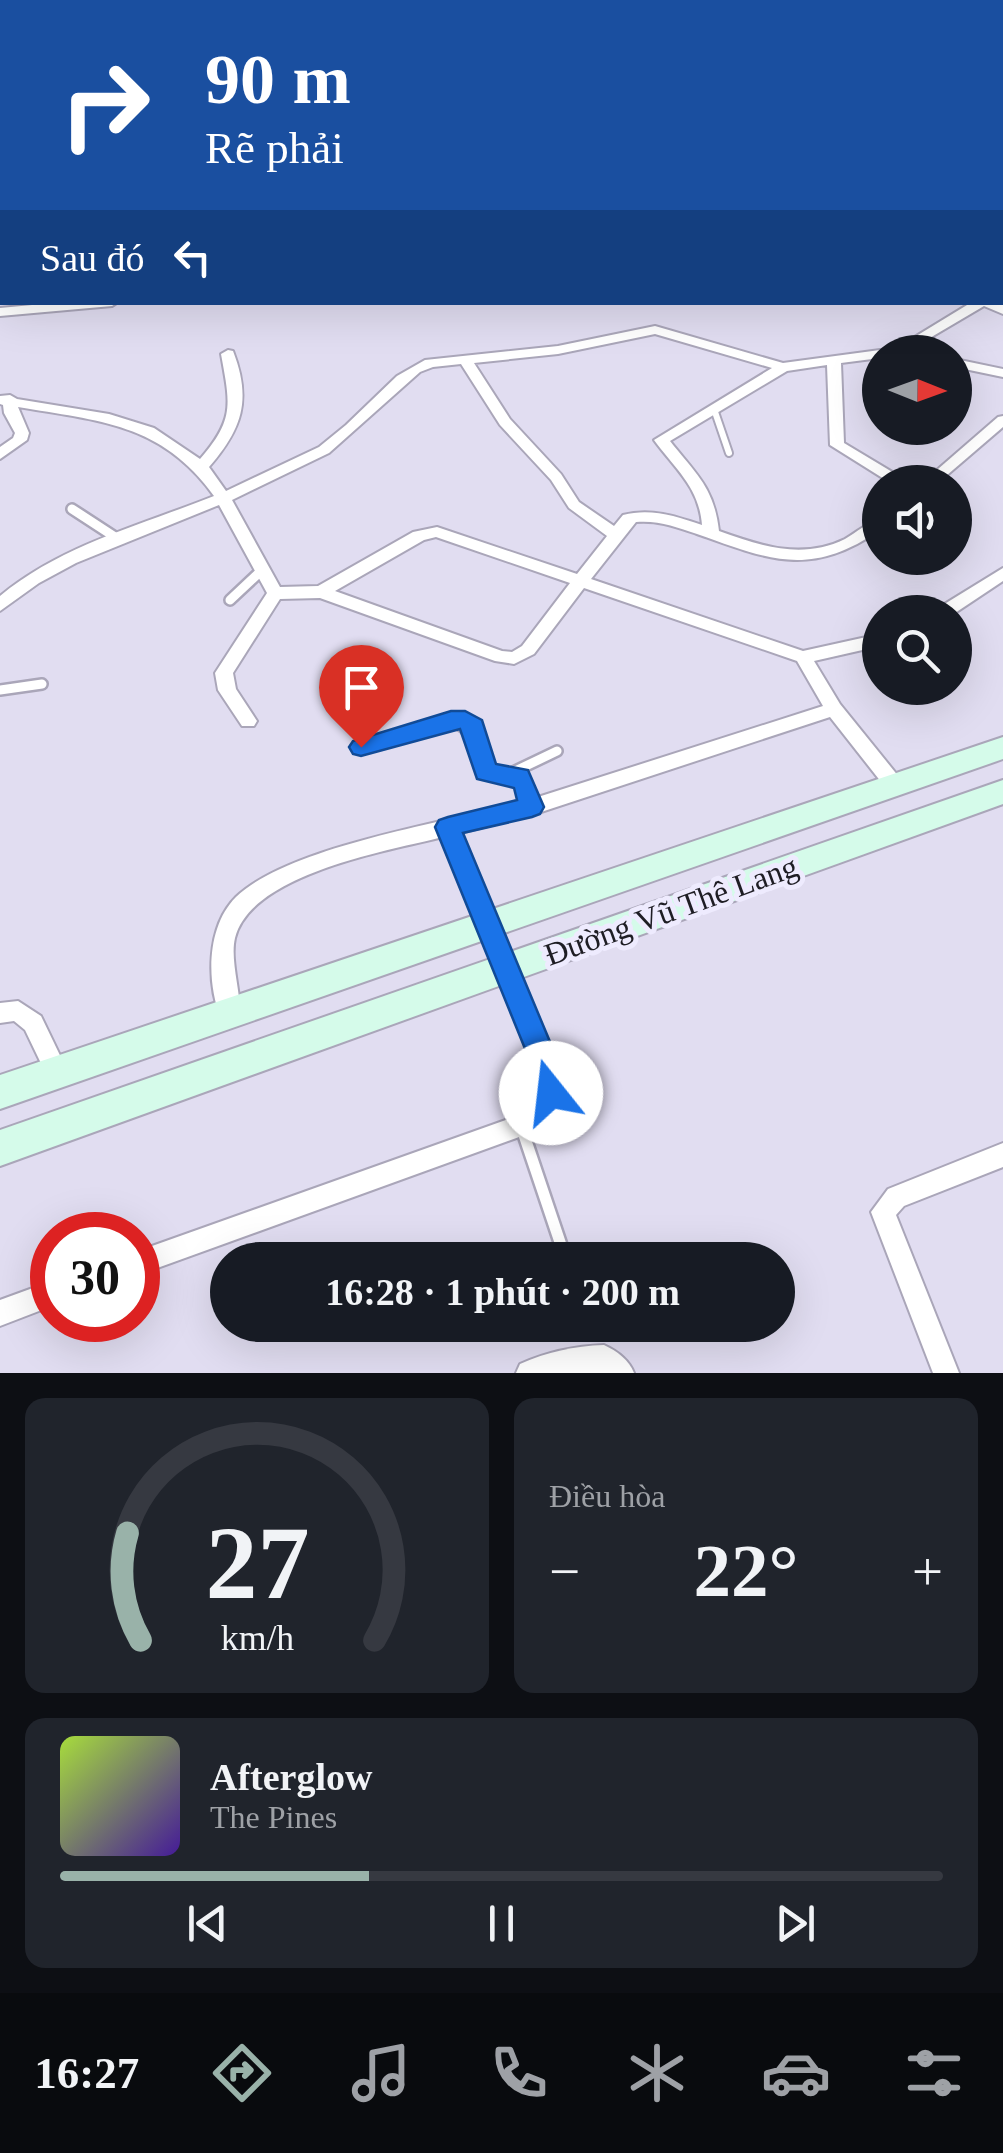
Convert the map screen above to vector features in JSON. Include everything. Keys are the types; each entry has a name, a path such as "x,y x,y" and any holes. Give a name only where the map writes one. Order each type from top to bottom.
{"street":[{"path":"0,312 78,305"},
{"path":"926,335 979,305"},
{"path":"0,605 47,570 223,498 326,449 366,418 414,368 558,350 654,330 784,367"},
{"path":"201,466 230,436 236,420 228,354"},
{"path":"710,533 708,505 701,490 660,440 784,367 862,356"},
{"path":"465,359 506,422 556,477 574,505 614,534"},
{"path":"834,360 837,446 870,465"},
{"path":"972,367 1003,373"},
{"path":"5,400 109,418 149,431 201,466 275,593"},
{"path":"0,454 20,440 22,433 5,400"},
{"path":"950,465 1003,420"},
{"path":"275,593 321,592 514,658 528,650 628,518 643,515 778,556 815,558 850,546 862,536"},
{"path":"321,592 419,536 438,532 803,657 862,644"},
{"path":"970,595 1003,573"},
{"path":"248,721 227,690 224,673 275,593"},
{"path":"803,657 834,709 896,787"},
{"path":"230,1014 218,956 240,906 268,881 448,827 532,807 834,709"},
{"path":"361,747 451,720 465,720 474,726 486,772 520,777 532,807"},
{"name":"Đường Vũ Thê Lang","path":"0,1092 1003,748"},
{"name":"Đường Vũ Thê Lang","path":"0,1148 1003,792"},
{"path":"160,1256 536,1120 551,1093 544,1061 448,827"},
{"path":"0,1013 18,1011 33,1023 57,1072"},
{"path":"946,1373 882,1212 896,1198 1003,1155"},
{"path":"0,1313 30,1302"},
{"path":"529,1373 575,1359 604,1358 621,1373"}],"lane":[{"path":"714,409 729,453"},
{"path":"72,509 118,538"},
{"path":"230,600 262,570"},
{"path":"0,690 42,684"},
{"path":"509,774 557,751"},
{"path":"521,1126 560,1242"}],"route":[{"path":"361,747 451,720 465,720 474,726 486,772 520,777 526,786 532,807 448,827 544,1061 551,1093"}]}
